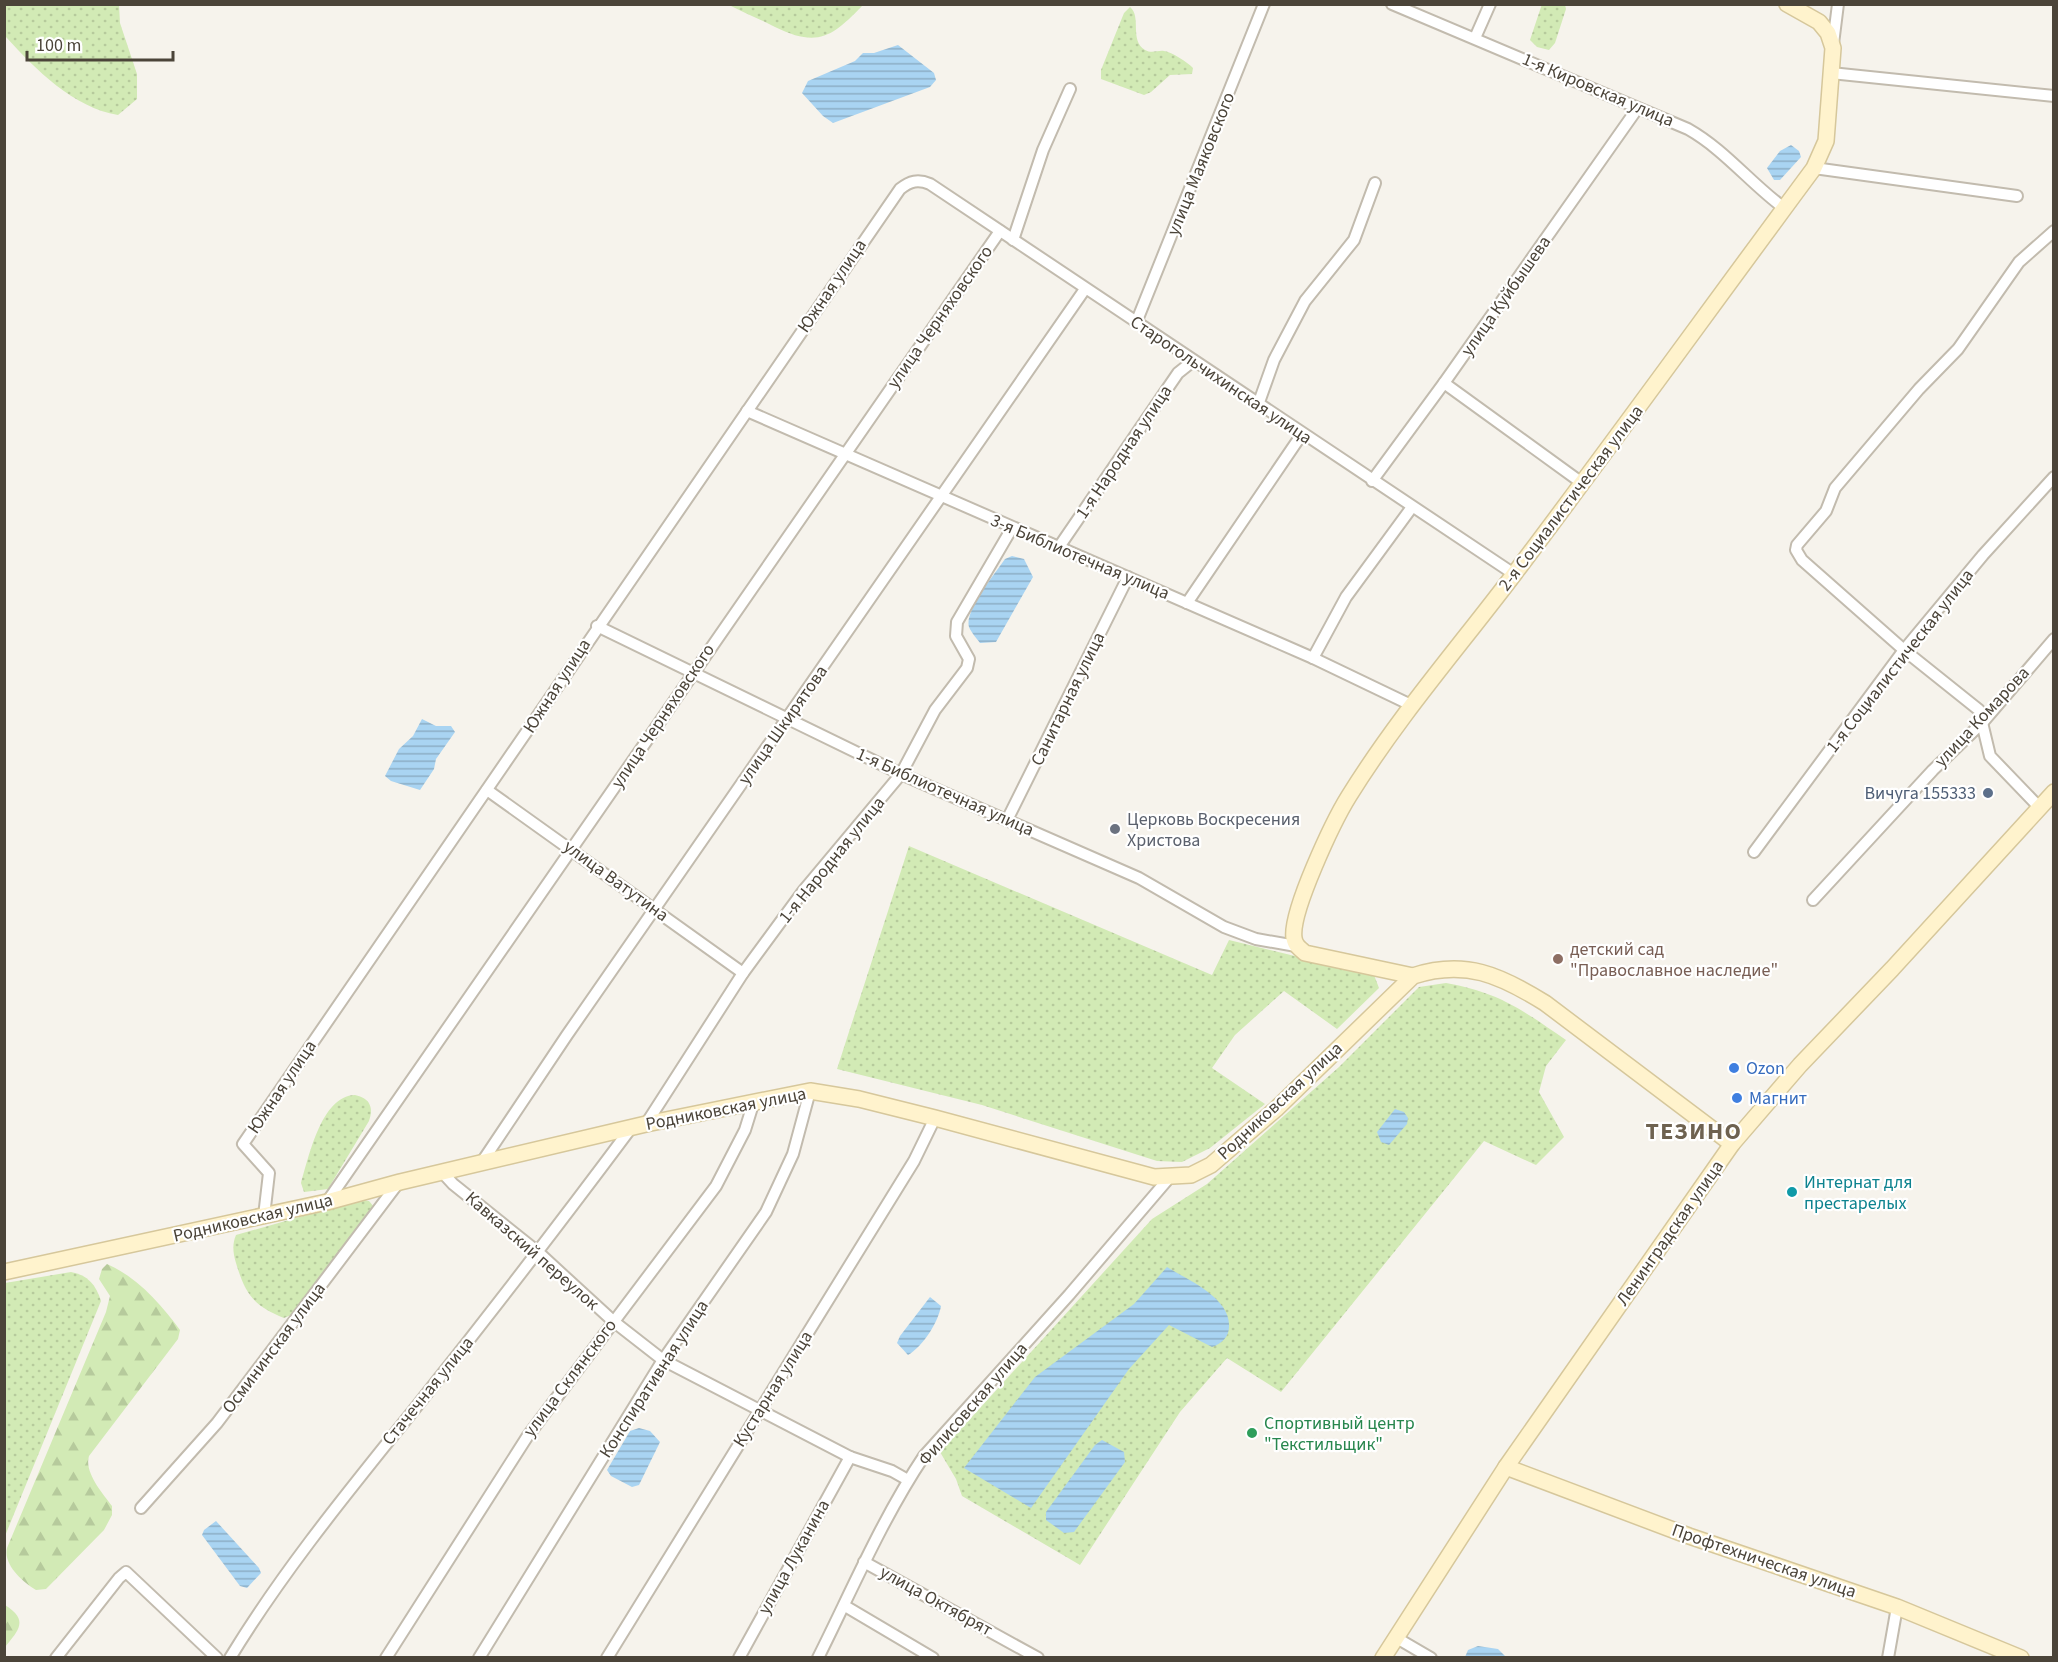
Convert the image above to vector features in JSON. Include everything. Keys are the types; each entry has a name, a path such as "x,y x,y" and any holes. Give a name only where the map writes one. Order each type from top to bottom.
{"street":[{"name":"улица Маяковского","path":"1136,322 1264,4"},
{"name":"1-я Кировская улица","path":"1392,4 1677,124 1710,141 1784,208"},
{"path":"1475,38 1490,4"},
{"path":"1787,4 1819,22 1828,33 1833,48"},
{"path":"1833,48 1838,4"},
{"name":"2-я Социалистическая улица","path":"1296,946 1294,925 1330,833 1348,797 1411,705 1514,574 1814,168 1826,141 1833,48"},
{"path":"1831,73 2054,96"},
{"name":"улица Черняховского","path":"1013,240 1042,150 1070,89"},
{"name":"улица Куйбышева","path":"1372,481 1637,109"},
{"path":"1814,168 2017,196"},
{"name":"Южная улица","path":"264,1216 269,1173 243,1144 488,790 597,626 900,189 915,181 930,184"},
{"path":"1258,405 1274,360 1305,301 1354,240 1375,183"},
{"name":"Старогольчихинская улица","path":"930,184 1514,574"},
{"name":"улица Черняховского","path":"327,1202 1000,231"},
{"path":"2039,807 1990,756 1979,710 1904,650 1802,560 1796,550 1797,545 1826,511 1835,488 1918,389 1959,349 2019,262 2054,231"},
{"name":"улица Шкирятова","path":"482,1162 1084,289"},
{"name":"1-я Народная улица","path":"1059,547 1178,373 1193,361"},
{"path":"1444,383 1582,483"},
{"name":"3-я Библиотечная улица","path":"747,411 1313,658 1411,705"},
{"path":"1187,603 1302,434"},
{"name":"1-я Социалистическая улица","path":"1754,852 1904,650 1983,555 2054,477"},
{"path":"1313,658 1346,597 1412,507"},
{"name":"1-я Народная улица","path":"646,1124 743,973 804,890 902,774 936,710 969,664 956,636 957,622 1012,528"},
{"name":"Санитарная улица","path":"1007,820 1128,577"},
{"name":"1-я Библиотечная улица","path":"597,626 902,774 1147,882 1224,927 1256,939 1296,946"},
{"name":"улица Комарова","path":"1813,900 1933,770 1983,722 2054,639"},
{"name":"улица Ватутина","path":"488,790 743,973"},
{"name":"Ленинградская улица","path":"1383,1658 1506,1467 1732,1144 1800,1065 1892,969 2053,793"},
{"path":"1296,946 1315,957 1413,976 1436,968 1459,968 1487,973 1515,985 1545,1003 1732,1144"},
{"name":"Родниковская улица","path":"4,1272 327,1202 400,1182 646,1124 810,1091 859,1099 1154,1177 1169,1178 1191,1175 1210,1166 1275,1109 1413,976"},
{"name":"Конспиративная улица","path":"479,1658 663,1360 766,1212 793,1154 810,1091"},
{"name":"улица Склянского","path":"386,1658 527,1437 716,1186 746,1130 754,1101"},
{"name":"Кустарная улица","path":"607,1658 914,1161 935,1118"},
{"name":"Стачечная улица","path":"230,1658 257,1613 353,1486 539,1253 630,1128"},
{"name":"Кавказский переулок","path":"442,1172 453,1184 539,1253 613,1321 663,1360 850,1457 908,1480"},
{"name":"Филисовская улица","path":"820,1657 864,1562 908,1480 950,1426 1061,1304 1169,1178"},
{"name":"Осмининская улица","path":"141,1508 217,1423 400,1182"},
{"name":"улица Луканина","path":"739,1658 850,1457"},
{"name":"Профтехническая улица","path":"1506,1467 1689,1536 1897,1607 2021,1658"},
{"name":"улица Октябрят","path":"864,1562 1038,1658"},
{"path":"56,1658 126,1572 217,1658"},
{"path":"844,1606 933,1658"},
{"path":"1888,1658 1897,1607"},
{"path":"1395,1637 1431,1658"}],"green space":[{"path":"5,4 119,5 120,23 137,74 137,99 118,115 102,111 71,96 43,74 6,37"},
{"path":"1542,4 1565,5 1566,9 1555,43 1549,50 1537,47 1530,40"},
{"path":"729,5 863,5 833,32 814,38 790,33"},
{"path":"1130,7 1135,17 1136,35 1140,46 1148,51 1164,51 1175,55 1193,68 1192,74 1170,75 1151,92 1144,95 1101,79 1101,70 1124,13"},
{"path":"909,846 1212,975 1229,940 1374,975 1379,988 1337,1029 1284,991 1235,1035 1212,1068 1265,1104 1210,1148 1182,1162 1157,1161 982,1105 837,1069"},
{"path":"1446,983 1482,992 1510,1004 1566,1040 1546,1066 1539,1092 1564,1137 1536,1165 1484,1141 1281,1392 1227,1358 1180,1412 1080,1565 962,1496 956,1479 940,1452 1152,1219 1207,1184 1339,1067 1419,987"},
{"path":"355,1095 364,1098 370,1104 369,1121 328,1189 304,1192 301,1183 318,1130 325,1116 343,1098"},
{"path":"359,1200 369,1201 374,1207 291,1315 284,1318 273,1313 252,1297 243,1283 235,1259 233,1245 236,1235"},
{"path":"107,1264 128,1276 148,1292 180,1330 178,1339 89,1456 91,1475 112,1506 112,1515 104,1530 46,1589 36,1590 20,1578 11,1567 7,1548 106,1312 110,1296 99,1279 102,1269"},
{"path":"71,1272 90,1282 97,1290 101,1301 5,1536 5,1283"},
{"path":"5,1605 17,1616 19,1625 5,1647"}],"water":[{"path":"898,45 934,73 936,80 930,87 833,123 823,116 802,93 808,81 855,61 863,53 874,53"},
{"path":"1791,145 1799,151 1801,157 1780,180 1774,180 1767,168 1780,151"},
{"path":"1012,556 1024,559 1033,577 996,642 980,643 969,627 971,611 1005,559"},
{"path":"422,719 436,726 451,726 455,732 436,759 434,769 420,790 391,781 385,776 399,749 413,736"},
{"path":"1395,1109 1404,1112 1408,1118 1407,1124 1389,1145 1381,1142 1377,1132"},
{"path":"1167,1267 1207,1291 1223,1307 1228,1317 1229,1327 1224,1340 1212,1347 1169,1325 1129,1369 1031,1508 964,1468 1035,1377 1134,1304"},
{"path":"930,1297 941,1306 939,1313 924,1340 908,1355 897,1343"},
{"path":"639,1428 650,1431 660,1442 639,1485 632,1487 611,1476 607,1470 630,1431"},
{"path":"1102,1440 1124,1452 1125,1462 1074,1532 1064,1533 1046,1520 1046,1512 1095,1445"},
{"path":"216,1521 259,1568 261,1573 247,1588 240,1586 202,1535 204,1530"},
{"path":"1478,1646 1498,1649 1506,1657 1465,1657 1468,1650"}],"place":[{"name":"Вичуга 155333","path":"1988,793"},
{"name":"Церковь Воскресения Христова","path":"1115,829"},
{"name":"детский сад \"Православное наследие\"","path":"1558,959"},
{"name":"Ozon","path":"1734,1068"},
{"name":"Магнит","path":"1737,1098"},
{"name":"Интернат для престарелых","path":"1792,1192"},
{"name":"Спортивный центр \"Текстильщик\"","path":"1252,1433"}],"district":[{"name":"ТЕЗИНО","path":"1694,1131"}]}
